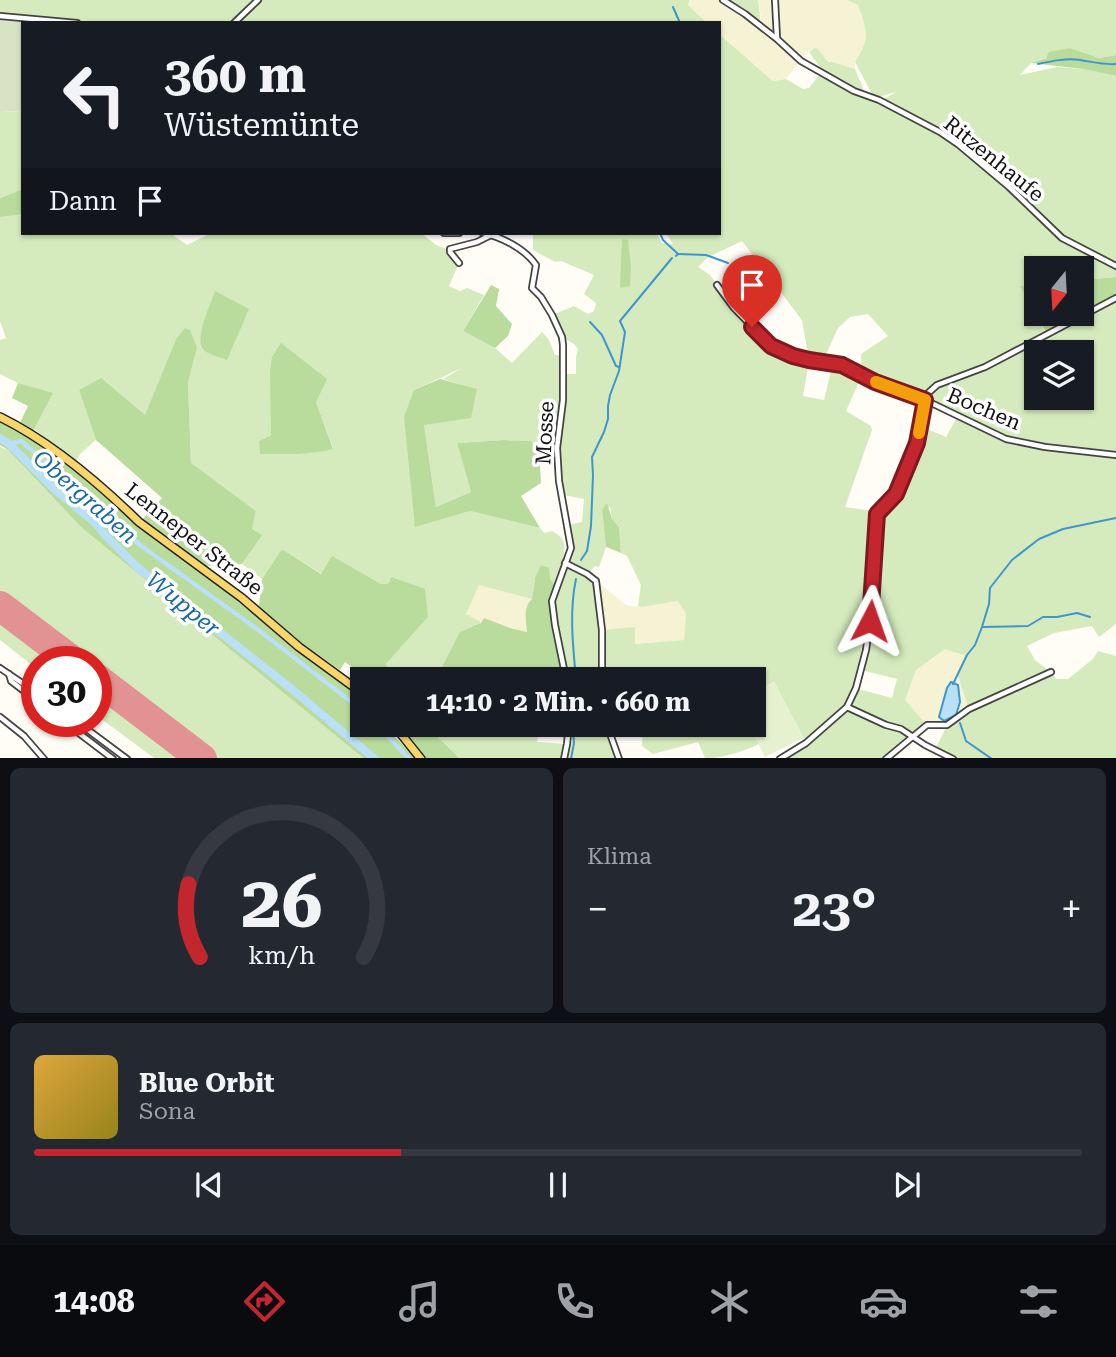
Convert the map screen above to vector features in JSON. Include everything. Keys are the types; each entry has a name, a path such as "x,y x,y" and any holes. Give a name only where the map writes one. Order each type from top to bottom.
{"main road":[{"name":"Lenneper Straße","path":"0,416 45,442 139,522 242,598 299,647 350,684"},
{"path":"404,737 421,758"}],"street":[{"path":"236,21 258,0"},
{"name":"Ritzenhaufe","path":"723,0 777,39 801,61 949,139 1009,187 1062,237 1116,266"},
{"path":"775,0 777,39"},
{"path":"0,16 55,21"},
{"path":"459,264 450,249 477,242 489,235"},
{"name":"Mosse","path":"493,235 533,259 536,265 532,288 541,297 558,326 563,345 563,400 556,448 571,548 552,601 565,667"},
{"name":"Bochen","path":"717,285 734,308 771,346 793,356 842,365 875,382 925,400 1006,439 1045,447 1116,455"},
{"path":"780,758 806,743 847,707 856,688 868,636 877,514 896,494 917,443 926,396 937,385 985,367 1116,298"},
{"path":"565,563 596,581 602,630 602,667"},
{"path":"0,668 21,682"},
{"path":"886,758 927,725 947,725 969,709 1051,671"},
{"path":"9,673 10,681 21,689"},
{"path":"847,707 901,729 925,745 953,758"},
{"path":"0,717 24,736 44,758"},
{"path":"85,737 113,758"},
{"path":"98,737 127,758"},
{"path":"564,758 568,737"},
{"path":"611,737 619,758"}],"shaded area":[{"path":"691,0 722,0 762,24 758,0 847,0 858,5 867,33 864,49 855,62 855,69 828,63 815,47 786,79 773,81 721,36 721,21 705,21 688,5"},
{"path":"596,581 626,605 642,607 679,601 686,614 684,640 634,644 602,630"},
{"path":"479,585 532,599 527,632 481,622 465,614"},
{"path":"945,649 966,656 969,709 947,725 927,725 905,700 916,670"}],"green space":[{"path":"0,0 255,0 234,21 51,21 0,15"},
{"path":"261,0 690,0 688,5 705,21 238,21"},
{"path":"726,0 758,0 761,24"},
{"path":"847,0 1116,0 1116,55 1099,58 1070,48 1031,63 1020,75 1057,67 1116,76 1116,264 1063,236 960,143 882,100 896,92 878,97 872,94 855,62 865,40 864,22 858,5"},
{"path":"0,20 23,21 21,111 0,112"},
{"path":"721,36 773,81 786,79 803,89 809,88 820,74 940,135 1007,189 1061,239 1093,256 1024,256 1024,286 1021,286 1024,292 1024,326 1042,326 1046,334 1035,340 1024,340 1024,346 1008,355 937,385 925,400 862,375 846,411 871,426 872,430 845,507 873,511 868,621 853,687 845,704 805,741 774,682 766,686 766,667 565,667 552,601 567,567 595,583 602,630 635,627 635,644 684,640 686,614 678,601 638,606 641,585 627,556 621,553 619,527 612,519 610,507 602,510 606,547 599,567 595,566 588,574 569,561 573,548 568,525 582,522 584,499 563,495 559,445 565,391 564,358 566,357 567,374 576,374 578,349 562,337 552,315 574,306 588,314 594,311 596,303 584,294 594,275 561,261 555,262 533,250 533,235 657,235 662,243 673,244 667,235 721,235","holes":["742,241 802,320 809,360 770,346 734,308 710,275 698,267 708,257","868,314 888,336 861,354 862,374 833,363 824,400 803,396 809,361 823,361 838,328 850,317"]},
{"path":"816,47 828,62 855,69 865,93 823,71 809,52"},
{"path":"1070,48 1099,58 1116,55 1116,76 1031,63 1046,58 1049,52"},
{"path":"21,111 21,190 0,198 0,112"},
{"path":"21,190 21,213 0,217 0,198"},
{"path":"21,213 21,235 173,235 187,245 207,235 424,235 436,245 449,250 459,263 449,286 460,291 467,288 484,295 463,331 495,348 512,363 542,332 549,340 555,355 561,355 562,391 555,448 539,450 531,441 457,443 471,492 436,507 424,425 477,390 443,379 462,368 414,390 416,526 470,511 540,528 544,533 552,531 560,536 564,544 556,586 550,579 535,578 532,599 479,585 466,614 481,622 444,667 388,667 386,664 428,617 391,577 388,584 381,584 332,557 322,574 282,549 262,579 242,564 261,536 252,529 256,511 191,464 188,383 197,348 176,339 145,416 101,379 79,390 96,440 80,454 76,462 34,429 52,394 0,374 0,340 6,338 0,321 0,217","holes":["316,402 333,448 259,441"]},
{"path":"622,239 628,240 631,266 630,286 620,288"},
{"path":"1094,256 1116,268 1116,277 1094,279"},
{"path":"1116,277 1116,296 1094,308 1094,279"},
{"path":"491,285 499,289 496,306 512,324 508,336 495,348 463,331"},
{"path":"215,291 249,309 227,360 205,351 202,346 201,331"},
{"path":"1116,301 1116,624 1099,637 1092,626 1054,633 1027,646 1035,660 1056,679 1068,679 1093,659 1098,651 1116,656 1116,758 951,758 935,750 947,725 969,709 957,673 966,656 945,649 916,670 905,700 927,725 886,758 786,758 846,710 855,712 850,706 858,689 892,698 897,679 861,670 870,636 879,517 896,494 917,443 920,426 946,437 957,417 927,400 938,386 1024,347 1024,410 1094,410 1094,340 1038,340 1067,326 1094,326 1094,312"},
{"path":"1042,326 1062,326 1047,334"},
{"path":"185,328 190,330 197,348 188,383 191,463 256,511 252,529 262,535 242,564 205,566 143,519 162,498 96,440 79,390 101,378 145,415 176,339"},
{"path":"281,343 327,379 316,402 333,449 306,453 260,454 259,441 271,435 270,371 272,357"},
{"path":"440,379 477,389 471,418 424,425 436,507 471,492 457,443 531,441 539,450 541,483 521,496 540,528 470,511 415,527 404,417 414,390"},
{"path":"18,383 53,393 31,435 72,467 137,525 343,683 350,690 350,737 395,737 416,758 363,758 82,528 8,450 0,445 0,421 17,429 28,406 12,398"},
{"path":"0,447 8,450 82,528 363,758 154,758 112,727 112,646 21,646 21,656 0,640"},
{"path":"607,503 612,519 619,527 621,553 606,547 602,510"},
{"path":"282,549 321,574 332,556 381,584 388,584 391,577 425,589 428,617 386,664 388,667 352,667 345,662 340,670 302,643 259,606 262,579"},
{"path":"541,565 549,568 550,579 556,586 552,601 564,667 442,667 460,632 481,623 484,618 527,632 526,610 532,599 535,578"},
{"path":"774,682 803,738 765,757 755,737 766,737 766,686"},
{"path":"408,737 438,737 459,758 425,758"},
{"path":"438,737 538,737 537,742 566,744 561,758 459,758"},
{"path":"572,737 609,737 618,758 565,758"},
{"path":"643,737 755,737 759,744 712,758 705,758 698,742 653,754 642,746"}],"water":[{"path":"951,682 958,685 960,702 956,715 944,721 939,717"}],"waterway":[{"path":"673,7 679,21"},
{"path":"1038,64 1070,59 1116,64"},
{"path":"661,235 678,254 676,256"},
{"path":"678,254 706,255 728,263"},
{"path":"581,560 587,551 591,526 592,457 604,432 610,395 619,371 625,332 620,321 672,258"},
{"path":"590,322 602,335 616,366 619,367"},
{"name":"Wupper","path":"0,438 55,490 94,522 137,567 293,690 374,758"},
{"name":"Obergraben","path":"9,444 21,441 140,545 257,629 350,701"},
{"path":"953,684 982,627 989,604 990,588 1012,560 1039,539 1063,529 1116,518"},
{"path":"575,667 572,616 576,579"},
{"path":"983,627 1028,626 1043,617 1077,613 1090,617"},
{"path":"960,723 966,741 991,758"},
{"name":"Obergraben","path":"389,737 408,758"},
{"path":"571,758 574,737"}],"runway":[{"path":"0,606 53,646"},
{"path":"112,690 201,758"}],"slow traffic":[{"path":"876,382 925,400 919,433"}],"route":[{"path":"752,327 771,346 793,356 842,365 875,382 925,400 917,443 896,494 877,514 870,621"}]}
